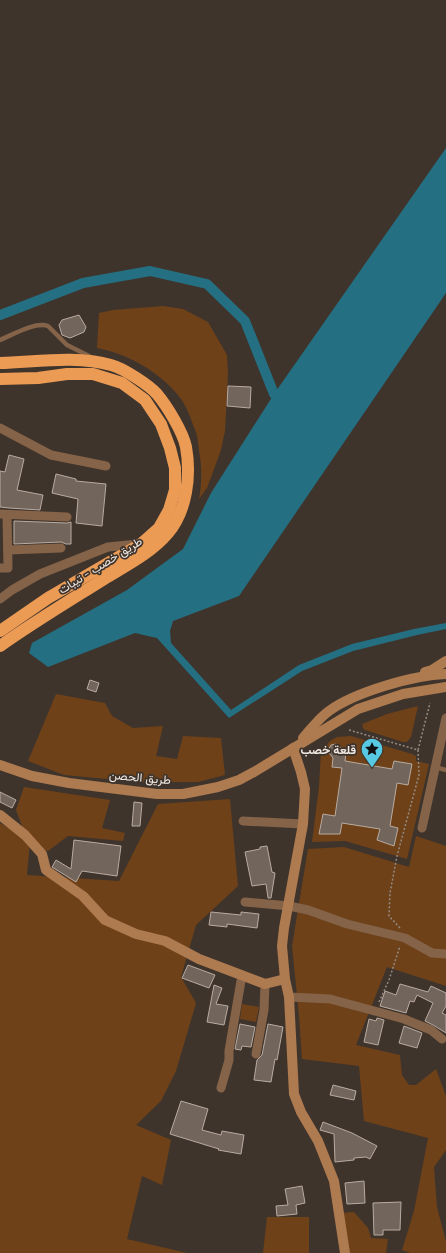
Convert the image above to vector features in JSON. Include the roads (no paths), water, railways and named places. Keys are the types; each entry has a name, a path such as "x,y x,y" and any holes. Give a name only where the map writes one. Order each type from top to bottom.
{"highway":[{"name":"طريق خصب - تيبات","path":"0,363 65,360 90,361 113,365 131,374 156,394 175,420 186,446 188,469 187,491 180,512 169,532 151,550 0,646"},
{"name":"طريق خصب - تيبات","path":"0,631 48,598 141,544 159,528 169,510 175,490 175,468 170,448 161,424 145,400 122,383 94,374 67,374 38,378 2,379"}],"main road":[{"path":"352,698 403,677 432,670 446,661"},
{"name":"طريق الحصن","path":"293,748 328,712 352,698 402,681 446,674"},
{"name":"طريق الحصن","path":"0,765 32,776 69,783 157,794 183,794 218,787 239,780 358,709 403,694 444,687"},
{"path":"293,748 305,789 303,824 282,946 285,979 289,997 294,1094 301,1112 318,1141 334,1181 345,1253"},
{"path":"0,815 25,835 42,854 46,870 83,896 105,920 136,934 165,942 199,959 266,984 285,979"}],"street":[{"path":"0,428 51,455 106,466"},
{"path":"0,568 8,568 8,550 4,514 67,517"},
{"path":"0,599 12,590 40,574 108,546 141,544"},
{"path":"8,550 60,548"},
{"path":"422,828 446,718"},
{"path":"243,821 303,824"},
{"path":"245,902 289,906 308,910 347,924 401,937 432,953 446,954"},
{"path":"221,1088 229,1060 229,1052 242,975"},
{"path":"256,1054 264,1010 266,984"},
{"path":"289,997 330,999 375,1011 404,1019 431,1030 442,1039"}],"lane":[{"path":"0,340 29,327 45,325 48,326 67,345 85,355 113,365"},
{"path":"436,767 446,770"}],"water":[{"path":"446,148 446,293 239,596 173,621 170,631 171,643 231,710 299,665 352,644 446,623 446,629 353,651 302,671 229,718 157,638 135,633 48,667 29,653 32,643 127,590 183,549 211,493 274,394"}],"waterway":[{"path":"0,315 83,283 150,271 207,284 245,321 274,394"}],"place":[{"name":"قلعة خصب","path":"372,768"}]}
